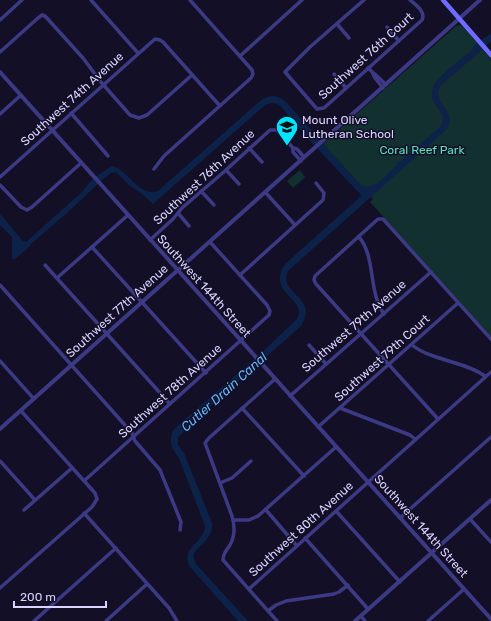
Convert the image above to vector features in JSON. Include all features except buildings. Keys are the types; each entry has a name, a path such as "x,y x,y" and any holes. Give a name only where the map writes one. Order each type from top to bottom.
{"main road":[{"path":"443,0 491,55"}],"street":[{"path":"0,20 22,0"},
{"path":"91,0 138,53"},
{"path":"154,169 164,156 251,78 253,73 195,3 190,0"},
{"path":"240,56 302,0"},
{"path":"349,38 337,24 364,0"},
{"name":"Southwest 76th Court","path":"337,24 310,47 285,72 316,109 320,110 422,20 424,16 422,12 410,0"},
{"name":"Southwest 77th Avenue","path":"0,428 21,411 480,0"},
{"path":"0,52 42,15 46,17 83,58 130,115 140,118 148,114 192,75 220,106"},
{"path":"387,28 399,41"},
{"name":"Southwest 74th Avenue","path":"0,177 152,40 159,40 163,42 192,75"},
{"path":"368,68 375,78 384,86"},
{"name":"Southwest 144th Street","path":"0,72 491,619"},
{"path":"334,74 346,88"},
{"path":"0,114 21,95"},
{"path":"71,113 108,156"},
{"name":"Southwest 76th Avenue","path":"150,240 201,191 269,130 277,130 293,148 293,152 302,159"},
{"path":"249,148 262,162"},
{"path":"0,185 20,206 27,210 81,163"},
{"path":"226,170 238,184"},
{"path":"210,242 240,275 322,202 325,195 316,183"},
{"path":"201,191 214,205"},
{"path":"265,192 295,225"},
{"path":"178,214 189,226"},
{"path":"57,278 128,215"},
{"path":"438,419 316,284 314,279 317,273 381,218 491,339"},
{"path":"359,236 365,246 378,302 384,314"},
{"path":"92,247 206,372"},
{"path":"45,265 170,404"},
{"name":"Southwest 79th Avenue","path":"290,396 431,272"},
{"name":"Southwest 78th Avenue","path":"84,481 241,341 269,314 270,310 267,305 240,275"},
{"path":"0,285 132,433 135,441 160,470 181,522 180,530"},
{"name":"Southwest 79th Court","path":"318,427 412,345 458,302"},
{"path":"309,345 326,364"},
{"path":"412,345 421,351 473,369 485,376"},
{"path":"0,361 34,399"},
{"name":"Southwest 80th Avenue","path":"249,589 491,372"},
{"path":"275,379 205,443 233,520 233,537 223,558 226,564 277,621"},
{"path":"242,408 304,476"},
{"path":"340,408 410,435 415,439"},
{"path":"0,588 94,505 97,498 95,493 21,411"},
{"path":"400,518 491,437"},
{"path":"233,520 253,519 266,510 336,447"},
{"path":"0,461 35,500"},
{"path":"220,482 232,478 250,461"},
{"path":"24,510 72,468"},
{"path":"355,621 491,500"},
{"path":"266,510 297,546"},
{"path":"336,511 400,582"},
{"path":"84,513 169,608 175,620"},
{"path":"470,519 491,542"},
{"path":"305,538 368,609"},
{"path":"34,621 116,548"},
{"path":"106,621 147,584"},
{"path":"268,611 284,601 334,594 348,586"},
{"path":"428,621 464,589"},
{"path":"361,616 365,621"}],"green space":[{"name":"Coral Reef Park","path":"460,25 491,59 491,337 370,202 373,199 323,144 456,26"},
{"path":"300,170 305,177 293,188 287,181"}],"water":[{"name":"Cutler Drain Canal","path":"491,33 491,41 441,85 438,92 439,98 449,117 449,123 446,130 288,271 286,279 288,286 302,302 305,308 305,316 301,326 195,420 178,438 178,445 184,453 212,523 209,536 197,549 194,558 196,564 248,621 238,621 190,567 188,554 201,537 205,526 179,458 174,451 171,442 173,430 260,354 297,319 299,312 297,306 280,283 280,275 284,265 361,195 312,143 281,107 273,103 265,105 153,204 130,186 118,174 115,172 111,173 14,260 12,258 12,237 0,225 0,214 23,241 26,242 81,193 98,175 112,166 124,172 139,187 151,192 158,191 260,101 271,96 278,97 288,104 360,185 371,186 384,178 396,166 398,161 401,161 440,127 443,121 443,116 432,98 432,92 436,81 456,62 471,51 477,43"}],"place":[{"name":"Mount Olive Lutheran School","path":"287,146"}]}
